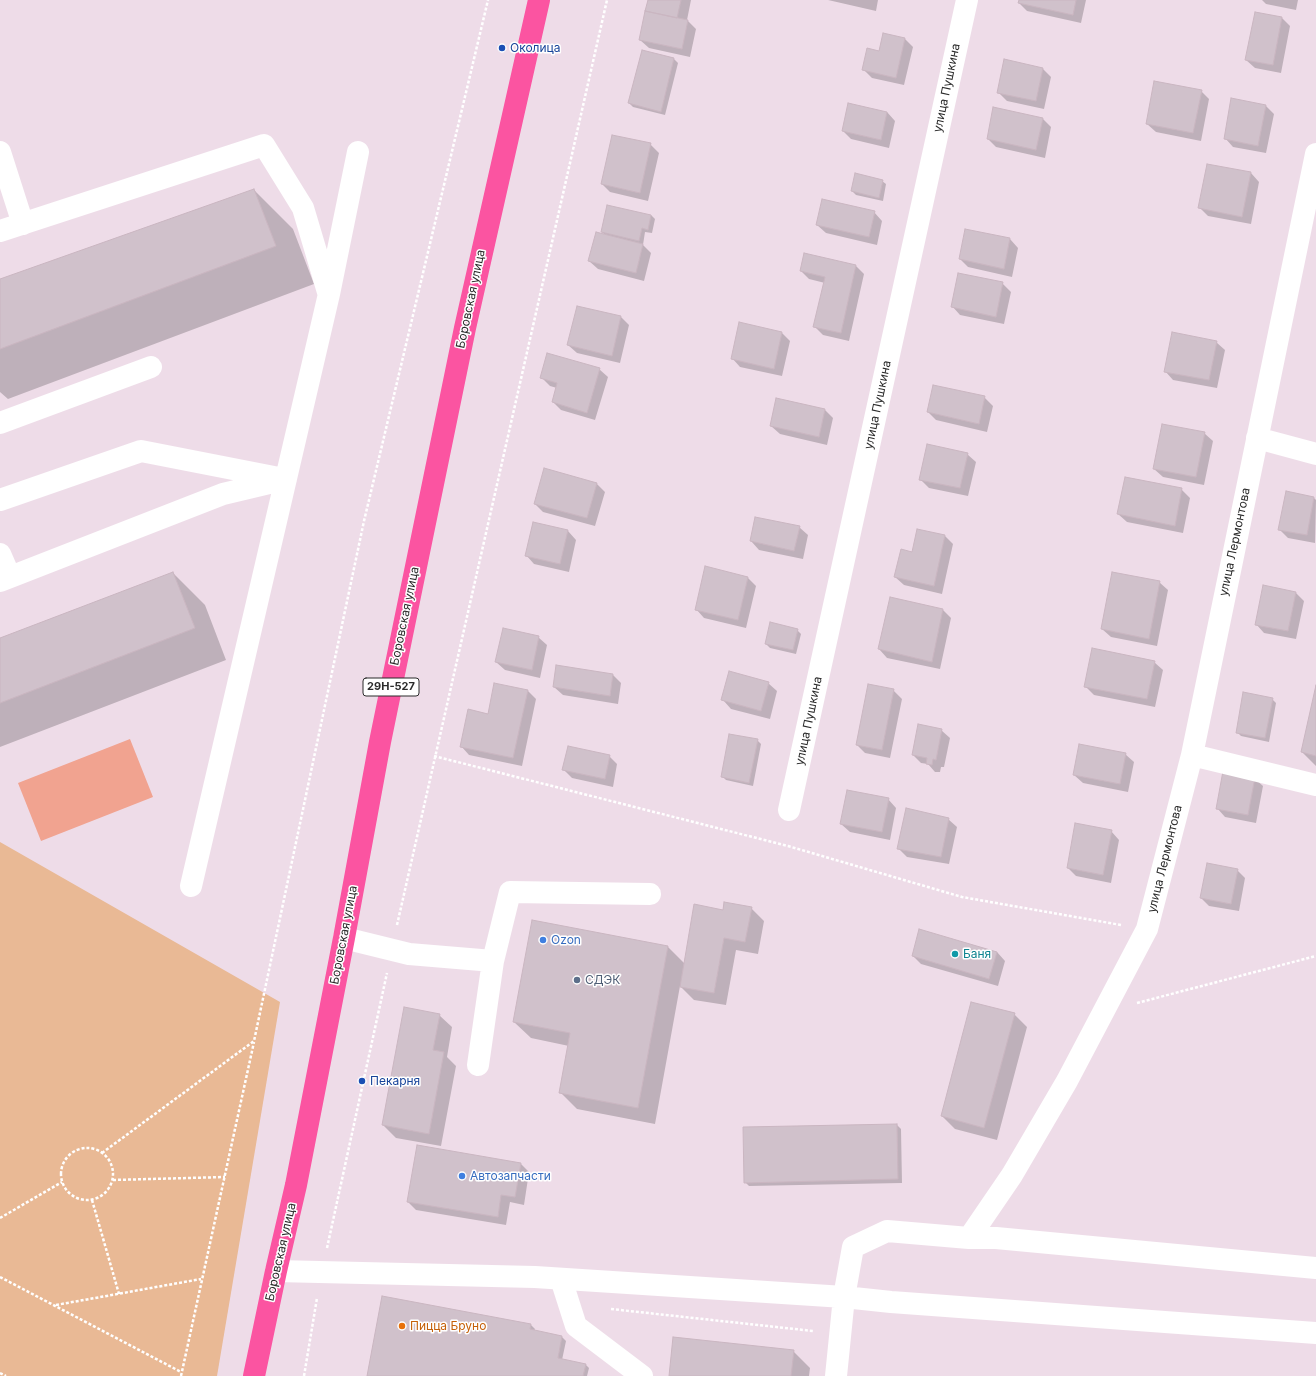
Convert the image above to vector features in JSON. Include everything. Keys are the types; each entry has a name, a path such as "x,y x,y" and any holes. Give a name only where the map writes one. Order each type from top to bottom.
{"main road":[{"name":"Боровская улица","path":"254,1376 296,1185 380,742 465,328 539,0"}],"street":[{"name":"улица Пушкина","path":"789,810 967,0"},
{"path":"0,231 264,145 303,208 329,294"},
{"path":"0,152 22,224"},
{"path":"191,886 329,294 358,152"},
{"name":"улица Лермонтова","path":"969,1238 1016,1168 1067,1080 1147,929 1192,755 1316,154"},
{"path":"0,423 151,367"},
{"path":"1257,438 1316,454"},
{"path":"0,500 142,451 286,479"},
{"path":"0,554 5,579 223,494 286,479"},
{"path":"1192,755 1316,785"},
{"path":"478,1065 493,962 510,892 650,894"},
{"path":"344,938 409,954 493,962"},
{"path":"836,1376 844,1297 853,1247 887,1231 969,1238 996,1238 1316,1268"},
{"path":"276,1271 322,1271 561,1279 844,1297 891,1302 1316,1333"},
{"path":"561,1279 576,1326 642,1376"}],"path":[{"path":"181,1376 201,1279 225,1177 364,521 488,0"},
{"path":"304,1376 322,1271 434,756 607,0"},
{"path":"434,756 788,846 962,897 1147,929"},
{"path":"1134,1004 1316,956"},
{"path":"102,1153 254,1041"},
{"path":"82,1149 93,1149 102,1153 109,1160 113,1170 113,1180 108,1190 101,1197 92,1200 82,1200 72,1196 65,1189 62,1182 61,1169 66,1159 73,1152 82,1149"},
{"path":"113,1180 225,1177"},
{"path":"0,1218 62,1182"},
{"path":"92,1200 119,1294"},
{"path":"0,1277 56,1305 181,1372"},
{"path":"56,1305 201,1279"},
{"path":"0,1373 6,1376"}],"shaded area":[{"path":"130,739 153,797 41,841 18,783"},
{"path":"0,842 280,1002 217,1376 0,1376"}],"building":[{"path":"648,0 681,0 677,18 645,11"},
{"path":"1019,0 1076,0 1073,15 1018,3"},
{"path":"645,11 688,20 682,49 639,40"},
{"path":"1255,12 1282,17 1273,65 1245,60"},
{"path":"883,33 905,38 896,78 862,70 867,48 879,51"},
{"path":"642,50 674,58 661,112 628,103"},
{"path":"1004,59 1043,68 1036,101 997,93"},
{"path":"1154,81 1202,90 1193,133 1146,124"},
{"path":"1231,98 1266,105 1258,146 1224,139"},
{"path":"848,103 887,112 881,140 842,131"},
{"path":"993,107 1043,118 1036,150 987,139"},
{"path":"612,135 651,143 640,193 601,184"},
{"path":"1207,164 1251,172 1242,217 1198,208"},
{"path":"855,173 883,180 879,198 851,191"},
{"path":"254,189 276,246 0,349 0,279"},
{"path":"822,199 875,211 869,237 816,225"},
{"path":"607,205 651,215 648,230 642,228 639,241 601,232"},
{"path":"965,229 1010,238 1004,269 959,259"},
{"path":"596,232 643,244 636,273 588,261"},
{"path":"804,253 856,265 841,333 813,327 825,277 800,271"},
{"path":"958,273 1003,282 996,317 951,307"},
{"path":"577,306 621,316 612,356 567,345"},
{"path":"739,322 782,332 774,369 731,359"},
{"path":"1172,332 1217,341 1209,380 1164,372"},
{"path":"547,353 600,368 587,413 552,402 557,383 540,378"},
{"path":"933,385 985,396 979,424 927,412"},
{"path":"776,398 825,409 819,437 770,426"},
{"path":"1162,424 1205,432 1196,477 1153,469"},
{"path":"927,444 968,453 960,488 919,480"},
{"path":"544,468 597,483 587,518 534,504"},
{"path":"1125,477 1182,488 1175,526 1117,514"},
{"path":"1286,491 1314,497 1307,535 1278,530"},
{"path":"755,517 800,526 794,551 750,541"},
{"path":"533,522 568,530 560,564 525,556"},
{"path":"917,529 945,535 934,586 894,577 901,549 912,552"},
{"path":"705,566 748,577 738,620 695,610"},
{"path":"173,572 195,628 0,703 0,638"},
{"path":"1112,572 1160,581 1149,639 1101,629"},
{"path":"1263,585 1296,592 1288,631 1255,625"},
{"path":"890,597 943,609 932,662 878,649"},
{"path":"770,622 798,629 793,650 765,644"},
{"path":"503,628 539,636 532,670 495,662"},
{"path":"1092,648 1155,661 1147,699 1084,687"},
{"path":"556,665 613,674 610,696 553,687"},
{"path":"729,671 769,682 761,711 721,700"},
{"path":"494,683 528,690 513,758 460,747 468,709 488,714"},
{"path":"868,684 894,689 882,750 856,745"},
{"path":"1316,685 1316,756 1301,752"},
{"path":"1243,692 1273,698 1265,738 1236,733"},
{"path":"918,724 942,729 936,760 933,759 932,765 926,764 927,758 912,755"},
{"path":"729,734 758,739 749,783 721,777"},
{"path":"1079,744 1126,753 1120,784 1073,775"},
{"path":"568,746 610,755 605,779 562,770"},
{"path":"1223,771 1255,777 1248,815 1216,809"},
{"path":"847,790 889,798 882,832 840,824"},
{"path":"906,808 949,818 941,857 897,849"},
{"path":"1075,823 1112,830 1103,875 1067,868"},
{"path":"1207,863 1238,869 1231,904 1200,898"},
{"path":"724,902 752,907 745,942 724,938 714,993 680,987 694,904 723,910"},
{"path":"532,920 668,946 638,1108 559,1093 570,1033 513,1022"},
{"name":"Баня","path":"919,929 997,952 989,979 912,956"},
{"path":"971,1002 1015,1013 984,1128 941,1116"},
{"path":"404,1007 440,1014 433,1050 444,1052 429,1134 382,1125"},
{"path":"897,1124 898,1179 744,1183 743,1127"},
{"path":"417,1145 521,1163 515,1197 501,1195 498,1217 407,1202"},
{"path":"382,1296 531,1324 530,1329 562,1336 558,1358 586,1364 583,1376 367,1376"},
{"path":"673,1337 794,1350 791,1376 669,1376"}],"place":[{"name":"Околица","path":"502,48"},
{"name":"Ozon","path":"543,940"},
{"name":"Баня","path":"955,954"},
{"name":"СДЭК","path":"577,980"},
{"name":"Пекарня","path":"362,1081"},
{"name":"Автозапчасти","path":"462,1176"},
{"name":"Пицца Бруно","path":"402,1326"}]}
